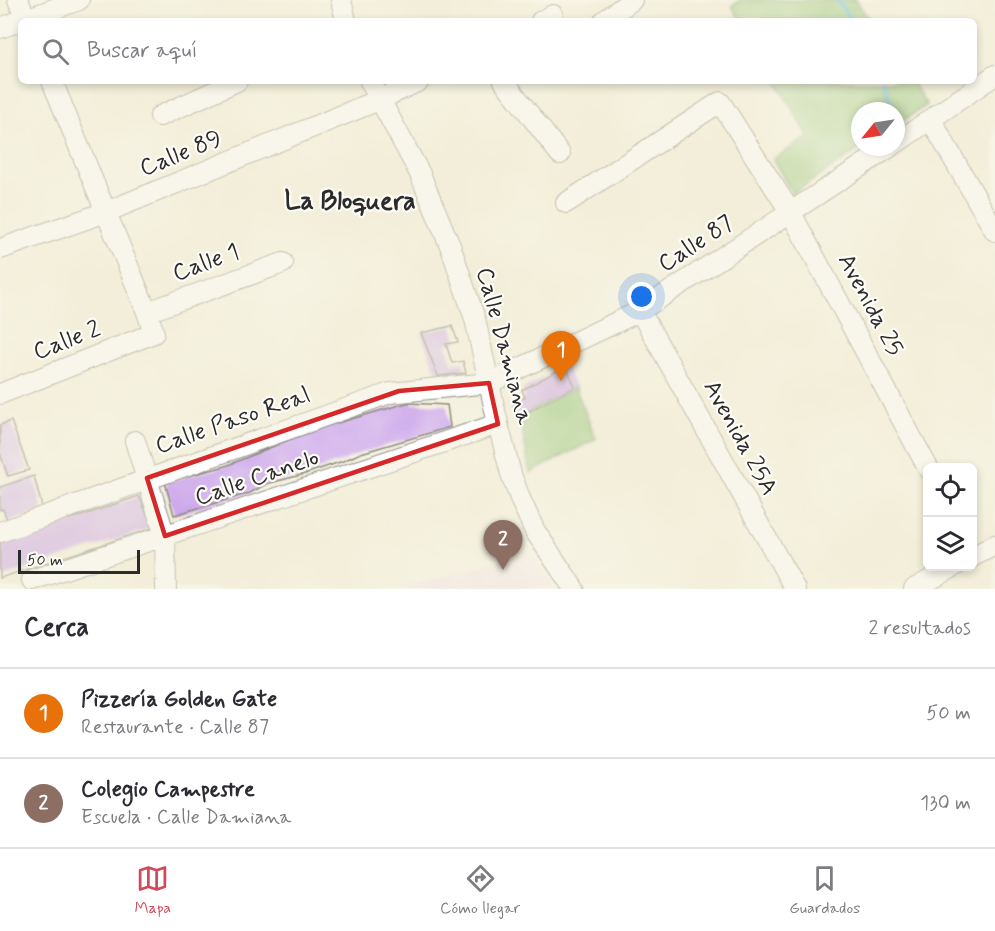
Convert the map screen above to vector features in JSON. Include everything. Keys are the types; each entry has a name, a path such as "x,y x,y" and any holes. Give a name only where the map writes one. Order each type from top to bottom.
{"street":[{"path":"0,28 24,13 79,0"},
{"path":"341,0 345,18"},
{"path":"608,18 632,0"},
{"path":"905,137 995,75"},
{"path":"53,84 147,312"},
{"path":"160,116 230,84"},
{"name":"Calle Damiana","path":"371,84 420,174 451,248 475,319 498,424 511,474 521,501 535,531 574,589"},
{"name":"Calle 89","path":"0,249 106,212 413,84"},
{"path":"506,84 560,154"},
{"name":"Avenida 25","path":"566,203 720,102 791,213 924,463"},
{"path":"931,120 995,231"},
{"name":"Calle 87","path":"489,383 640,311 876,156"},
{"name":"Calle 1","path":"147,312 283,262"},
{"name":"Avenida 25A","path":"640,311 795,589"},
{"name":"Calle 2","path":"0,394 152,335 154,330 147,312"},
{"name":"Calle Paso Real","path":"0,532 394,391 489,383"},
{"name":"Calle Canelo","path":"32,580 498,424"},
{"path":"135,441 165,536 166,589"},
{"path":"977,553 995,545"},
{"path":"66,569 67,589"},
{"path":"914,589 948,571"}],"highlighted area":[{"path":"489,383 498,424 165,536 147,478 399,391"}],"shaded area":[{"path":"529,552 555,589 400,589"}],"green space":[{"path":"740,0 856,0 868,18 739,18 732,6"},
{"path":"778,84 913,84 927,105 905,119 905,102 851,102 851,155 792,194 773,159 809,137"},
{"path":"575,387 596,439 530,473 520,416"}],"building":[{"path":"452,326 458,342 446,344 452,363 463,361 466,373 438,376 421,333"},
{"path":"566,366 575,387 520,416 513,405 525,397 522,390"},
{"path":"407,403 447,405 450,427 361,453 305,474 266,484 250,493 174,515 165,482 226,466 313,430"},
{"path":"11,421 29,470 8,476 0,453 0,425"},
{"path":"34,476 43,511 8,522 3,509 0,510 0,487"},
{"path":"139,496 153,528 0,578 0,540 41,525 81,516"}],"waterway":[{"path":"837,0 850,18"},
{"path":"884,84 891,102"}],"place":[{"name":"Pizzería Golden Gate","path":"561,381"},
{"name":"Colegio Campestre","path":"503,570"}],"district":[{"name":"La Bloquera","path":"350,202"}]}
